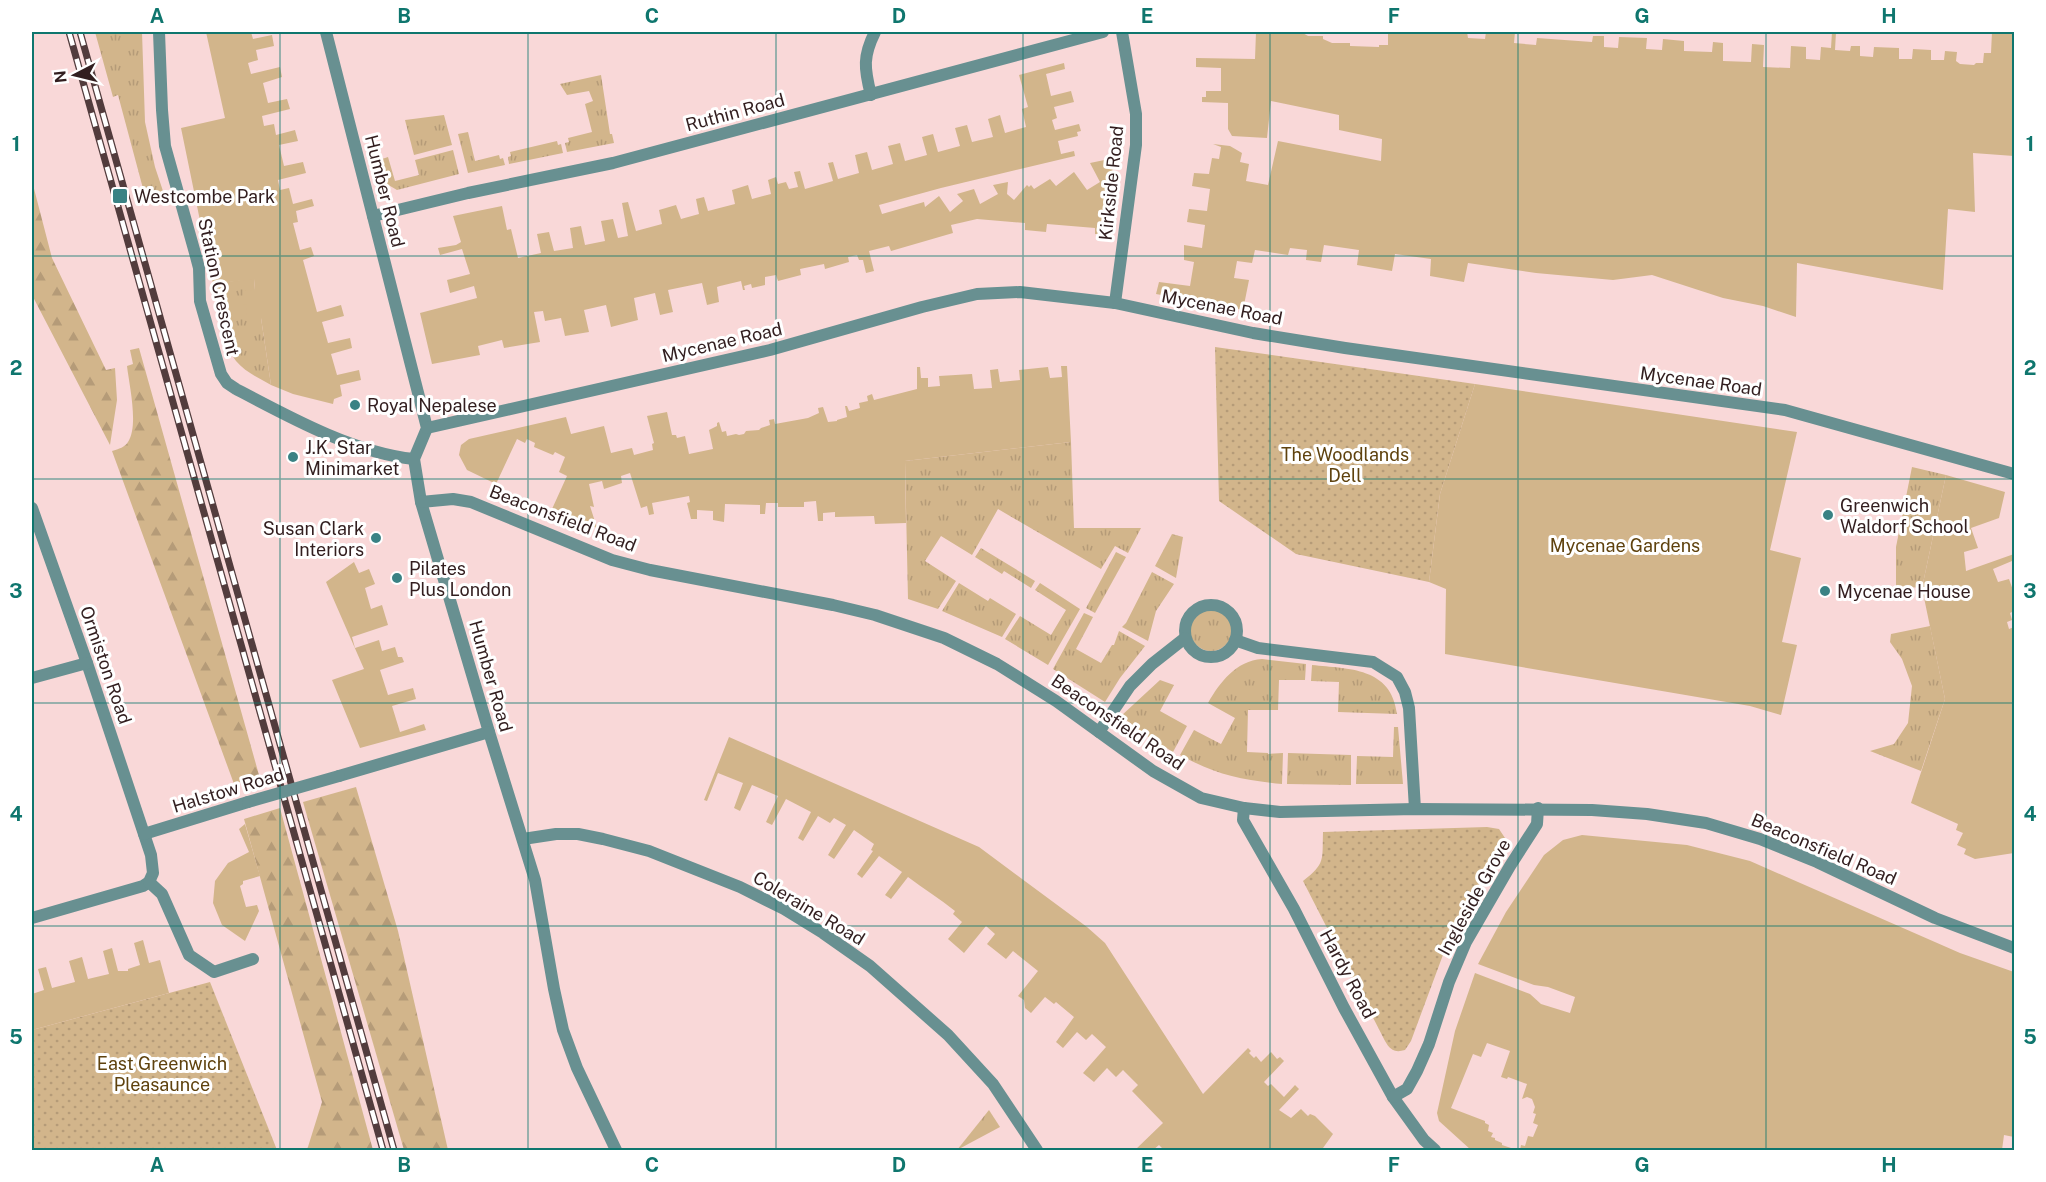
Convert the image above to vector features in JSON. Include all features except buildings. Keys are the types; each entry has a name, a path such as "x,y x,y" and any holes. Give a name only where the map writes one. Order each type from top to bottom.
{"street":[{"name":"Station Crescent","path":"159,32 165,146 195,253 200,301 220,374 236,389 350,444 382,454 414,459"},
{"name":"Humber Road","path":"326,32 427,428"},
{"path":"871,95 864,65 867,47 875,32"},
{"name":"Ruthin Road","path":"373,216 468,193 613,163 1103,32"},
{"name":"Kirkside Road","path":"1115,303 1136,145 1136,114 1122,32"},
{"name":"Mycenae Road","path":"427,428 770,350 922,307 977,294 1020,292 1115,303 1253,333 1345,348 1785,410 2014,474"},
{"path":"414,459 427,428"},
{"name":"Humber Road","path":"414,459 421,502 535,880 563,1030 577,1068 616,1150"},
{"name":"Beaconsfield Road","path":"421,502 453,499 471,502 612,560 650,570 833,605 875,615 944,638 997,664 1153,771 1201,798 1244,808 1280,812 1538,808 1647,814 1706,823 1788,850 1935,918 2014,948"},
{"name":"Ormiston Road","path":"32,508 144,834"},
{"path":"1217,604 1225,608 1236,622 1235,640 1225,653 1209,657 1194,651 1185,638 1184,628 1191,612 1198,607 1217,604"},
{"path":"1099,732 1130,686 1152,664 1185,638"},
{"path":"1235,640 1258,648 1373,662 1397,677 1405,692 1409,708 1415,809"},
{"path":"32,678 87,663"},
{"name":"Halstow Road","path":"144,834 248,801 489,732"},
{"name":"Hardy Road","path":"1244,808 1243,820 1294,909 1344,1008 1394,1097 1413,1126 1435,1150"},
{"name":"Ingleside Grove","path":"1394,1097 1407,1089 1418,1071 1449,982 1466,942 1537,824 1538,808"},
{"path":"32,918 143,886 153,873 153,864 144,834"},
{"name":"Coleraine Road","path":"523,839 550,834 578,834 649,851 740,887 824,933 870,966 948,1035 993,1084 1037,1150"},
{"path":"148,882 162,894 189,955 214,972 253,958"}],"green space":[{"path":"95,32 142,32 145,122 163,191 145,196 118,95 113,97"},
{"path":"206,32 251,32 253,39 272,35 274,46 256,50 258,60 248,63 251,74 280,67 282,77 263,83 268,103 287,99 290,109 262,116 264,126 274,124 276,135 295,130 298,141 279,145 284,166 303,162 306,173 278,180 280,190 289,188 293,204 312,199 314,206 296,211 298,222 293,223 300,250 311,247 314,256 303,260 317,312 341,305 344,316 322,322 328,343 350,338 352,348 331,354 337,375 359,370 361,380 340,385 342,396 334,399 333,404 293,394 271,385 261,318 246,318 247,305 243,304 243,291 255,290 254,279 213,284 181,128 225,118"},
{"path":"1256,32 1301,32 1308,36 1323,36 1323,39 1332,43 1379,47 1379,45 1388,45 1388,32 1467,32 1468,38 1485,39 1486,32 1515,32 1514,43 1536,45 1537,38 1592,42 1593,36 1604,36 1604,47 1618,48 1619,37 1647,38 1646,49 1662,50 1663,39 1684,41 1684,51 1712,52 1713,42 1723,43 1723,61 1751,62 1752,44 1764,45 1763,67 1790,68 1791,46 1806,47 1806,59 1820,60 1821,47 1831,48 1832,32 1836,32 1835,50 1850,51 1851,46 1860,46 1860,56 1873,57 1874,47 1899,48 1899,59 1912,59 1913,49 1931,50 1931,60 1944,60 1945,51 1957,52 1956,61 1960,64 1974,65 1983,63 1984,53 1991,53 1992,32 2014,32 2014,156 1973,153 1975,212 1948,209 1943,290 1797,263 1796,317 1763,306 1723,298 1652,275 1613,280 1536,273 1468,263 1464,282 1430,276 1431,259 1395,254 1392,271 1357,265 1359,250 1324,245 1321,262 1306,260 1307,250 1290,248 1288,255 1255,250 1252,263 1237,261 1234,278 1249,280 1243,310 1156,294 1159,282 1190,286 1194,262 1184,260 1184,245 1202,248 1205,225 1187,222 1189,209 1207,211 1210,189 1192,186 1194,173 1209,174 1212,158 1219,159 1221,147 1213,144 1230,146 1242,153 1240,162 1249,164 1246,181 1268,185 1278,141 1381,161 1382,139 1339,130 1339,115 1271,101 1267,138 1232,136 1228,129 1228,103 1202,102 1202,97 1206,97 1206,91 1221,91 1221,68 1196,67 1196,58 1255,59"},
{"path":"1064,63 1065,69 1046,74 1051,96 1071,91 1074,102 1054,107 1057,118 1052,120 1055,130 1079,124 1081,131 1077,132 1078,136 1058,141 1061,154 1074,151 1075,156 879,205 882,214 924,202 925,207 939,196 950,212 963,201 957,194 974,189 980,204 998,194 993,185 1008,182 1007,194 1014,200 1027,185 1029,187 1031,185 1034,189 1050,179 1056,186 1074,172 1087,190 1100,182 1090,163 1114,158 1104,235 1095,234 1095,228 1047,224 1046,232 1025,230 1025,223 977,219 951,225 953,233 891,251 889,246 869,251 874,271 866,273 863,260 859,260 857,255 848,257 849,262 825,269 824,264 800,269 801,275 778,281 776,275 765,277 765,285 752,288 751,284 744,286 745,290 743,290 741,281 717,287 719,302 707,305 702,283 668,290 673,312 660,315 655,293 634,298 638,320 611,327 606,305 584,310 589,332 565,336 561,318 545,321 543,311 534,312 540,342 504,348 502,340 478,346 480,355 432,364 420,313 477,298 474,286 450,293 447,280 470,274 462,249 440,255 438,248 461,242 453,216 502,206 507,230 511,229 518,258 541,253 537,234 549,232 554,251 573,248 570,228 581,226 585,245 605,241 601,221 613,219 618,238 628,236 622,203 628,202 636,231 662,224 659,210 676,205 681,219 699,214 696,199 704,197 708,211 735,204 732,190 748,185 752,199 771,194 768,180 776,177 778,184 786,182 789,189 798,187 794,172 800,171 805,189 833,181 828,163 833,162 838,179 859,173 855,155 867,152 872,170 893,164 888,146 900,143 905,161 927,155 922,137 933,134 938,152 960,146 955,128 967,125 972,142 993,137 988,119 1000,115 1005,133 1026,127 1022,109 1028,107 1019,75"},
{"path":"601,75 610,134 612,134 614,143 567,152 565,143 569,142 568,138 592,132 585,104 593,101 589,91 567,95 560,84"},
{"path":"444,115 452,145 414,155 405,120"},
{"path":"468,132 475,161 499,155 500,159 503,158 505,165 468,173 458,134"},
{"path":"557,141 558,145 561,144 563,153 509,164 510,152"},
{"path":"453,150 459,174 397,190 385,183 379,160 388,157 395,181 419,175 415,160"},
{"path":"32,181 52,258 106,370 115,368 117,400 110,445 32,295"},
{"path":"254,278 255,290 244,304 247,304 261,318 271,385 244,368 231,353 224,334 213,284"},
{"name":"The Woodlands Dell","path":"1215,347 1475,384 1440,494 1429,582 1296,554 1219,501"},
{"path":"139,348 259,775 234,784 112,451 125,445 131,435 133,416 127,366 133,364 130,350"},
{"path":"1061,366 1067,366 1071,442 905,461 906,523 875,524 874,516 835,517 835,512 823,513 823,521 818,521 816,501 804,502 804,507 778,507 778,503 766,503 765,514 760,514 760,505 725,504 724,522 713,520 713,511 697,510 697,519 691,519 687,503 690,502 689,496 652,503 654,514 649,515 647,506 641,508 630,473 621,476 622,483 604,489 602,481 589,484 594,507 590,506 597,528 552,509 567,476 559,472 565,457 534,447 535,443 527,439 525,443 517,439 496,484 467,470 459,455 461,445 469,439 566,417 571,434 604,426 611,453 632,448 634,455 653,450 652,444 654,443 647,416 667,412 672,435 676,435 677,438 685,436 689,454 713,449 709,430 717,426 719,422 722,432 726,431 727,436 739,435 770,425 769,420 774,419 775,424 808,418 819,413 818,408 823,407 828,422 837,421 847,417 845,406 849,411 860,408 859,403 868,401 867,396 872,394 874,400 917,389 917,367 920,367 921,378 928,378 928,387 940,386 939,376 972,374 974,389 992,388 990,370 998,369 1000,382 1020,380 1019,370 1048,367 1050,378 1062,377"},
{"name":"Mycenae Gardens","path":"1475,384 1797,432 1770,550 1801,558 1782,642 1797,645 1781,715 1750,706 1445,654 1446,589 1429,582 1440,494"},
{"path":"1071,442 1074,528 1141,528 1128,553 1115,546 1101,569 998,509 972,555 941,536 925,561 956,581 938,609 908,599 905,461"},
{"path":"1912,467 1946,475 1922,588 1896,586 1896,547"},
{"path":"1946,475 2005,492 1999,518 1971,528 1978,548 1964,552 1966,571 2014,554 2012,561 1993,569 1998,582 2009,579 2014,593 2014,611 2010,613 2012,620 2007,622 2009,629 2014,627 2014,853 1975,859 1964,854 1966,849 1957,845 1963,833 1956,830 1958,824 1911,803 1945,699 1922,588"},
{"path":"1172,534 1183,537 1176,578 1155,566"},
{"path":"981,548 1035,581 1031,588 975,557"},
{"path":"1116,552 1126,557 1095,613 1086,608"},
{"path":"354,562 359,573 369,569 375,584 365,588 371,609 382,605 388,625 352,637 355,648 379,640 382,651 395,647 398,657 402,657 404,662 380,670 388,695 413,688 416,699 392,706 400,732 424,724 426,730 360,748 332,680 364,669 326,582"},
{"path":"1152,572 1174,584 1156,611 1148,641 1122,627"},
{"path":"959,583 988,601 990,598 1016,614 1002,637 942,611"},
{"path":"1040,583 1080,609 1048,665 1005,639 1020,616 1051,635 1066,610 1035,590"},
{"path":"1211,609 1226,615 1232,630 1226,645 1211,651 1196,645 1190,630 1196,615"},
{"path":"1084,613 1093,617 1076,649 1101,663 1114,645 1119,631 1145,646 1105,702 1053,669"},
{"path":"1930,626 1945,699 1921,771 1870,751 1894,744 1908,723 1912,686 1902,659 1890,642 1891,634"},
{"path":"1262,659 1306,664 1305,680 1279,680 1278,710 1248,710 1247,752 1283,753 1282,784 1230,776 1180,755 1194,730 1221,744 1235,718 1208,703 1218,688 1237,668"},
{"path":"1312,665 1354,670 1377,679 1386,687 1393,699 1397,714 1338,712 1339,682 1311,681"},
{"path":"1160,680 1174,685 1160,711 1187,726 1173,752 1121,716"},
{"path":"1394,727 1398,727 1403,784 1356,784 1357,756 1393,757"},
{"path":"729,737 979,847 1087,927 1105,943 1203,1094 1248,1048 1251,1051 1249,1053 1261,1062 1271,1052 1277,1059 1280,1057 1284,1061 1264,1082 1268,1086 1271,1084 1284,1097 1295,1085 1299,1089 1279,1110 1291,1118 1301,1109 1308,1116 1310,1114 1315,1116 1333,1134 1323,1148 1325,1150 1164,1150 1159,1145 1153,1150 1135,1150 1163,1123 1132,1091 1138,1085 1123,1070 1116,1077 1107,1068 1094,1082 1083,1073 1106,1047 1092,1034 1086,1040 1077,1032 1063,1048 1056,1042 1074,1017 1056,1002 1054,1004 1045,997 1031,1013 1025,1008 1024,1000 1018,996 1038,971 1013,951 1006,959 987,944 995,934 986,926 964,953 948,939 962,922 953,914 955,911 944,902 908,877 891,899 885,895 902,872 879,856 862,878 857,874 873,851 871,850 874,844 854,830 834,859 828,855 846,825 834,818 830,823 818,816 803,841 798,838 811,812 786,799 772,825 766,822 778,796 752,785 740,811 734,808 743,783 718,773 707,801 704,800"},
{"path":"1288,753 1351,755 1351,785 1287,784"},
{"path":"356,787 398,931 448,1150 404,1150 303,802"},
{"path":"280,808 373,1150 307,1150 322,1102 244,819"},
{"path":"245,824 260,876 243,881 240,886 246,907 257,905 259,911 245,941 222,925 213,903 215,881 228,863 249,852 239,829"},
{"path":"1487,827 1499,829 1505,838 1505,843 1450,936 1411,1041 1405,1050 1393,1050 1385,1041 1303,881 1319,865 1323,849 1323,832"},
{"path":"1582,835 1687,845 1750,861 1960,953 2014,972 2014,1137 2004,1135 2002,1150 1520,1150 1521,1145 1525,1146 1528,1136 1533,1137 1538,1125 1533,1123 1536,1114 1533,1113 1535,1107 1532,1099 1527,1097 1522,1099 1527,1084 1508,1077 1507,1079 1501,1077 1510,1051 1487,1043 1481,1057 1473,1054 1451,1108 1485,1121 1489,1125 1488,1131 1493,1133 1491,1137 1502,1145 1517,1150 1471,1150 1439,1121 1437,1113 1455,1031 1475,973 1530,994 1541,1004 1570,1013 1575,997 1548,987 1534,985 1478,964 1506,912 1544,855 1563,840"},
{"path":"143,940 149,963 160,960 169,993 32,1030 32,994 44,990 38,969 46,967 52,988 75,982 69,961 82,957 88,979 109,974 103,951 112,948 118,971 128,971 140,965 134,943"},
{"name":"East Greenwich Pleasaunce","path":"210,982 277,1150 32,1150 32,1030"},
{"path":"989,1110 1000,1127 957,1150"}],"railway":[{"path":"69,32 383,1150"},
{"path":"80,32 394,1150"}],"place":[{"name":"Westcombe Park","path":"120,196"},
{"name":"Royal Nepalese","path":"355,405"},
{"name":"J.K. Star Minimarket","path":"293,457"},
{"name":"Greenwich Waldorf School","path":"1828,515"},
{"name":"Susan Clark Interiors","path":"376,538"},
{"name":"Pilates Plus London","path":"397,578"},
{"name":"Mycenae House","path":"1825,591"}]}
